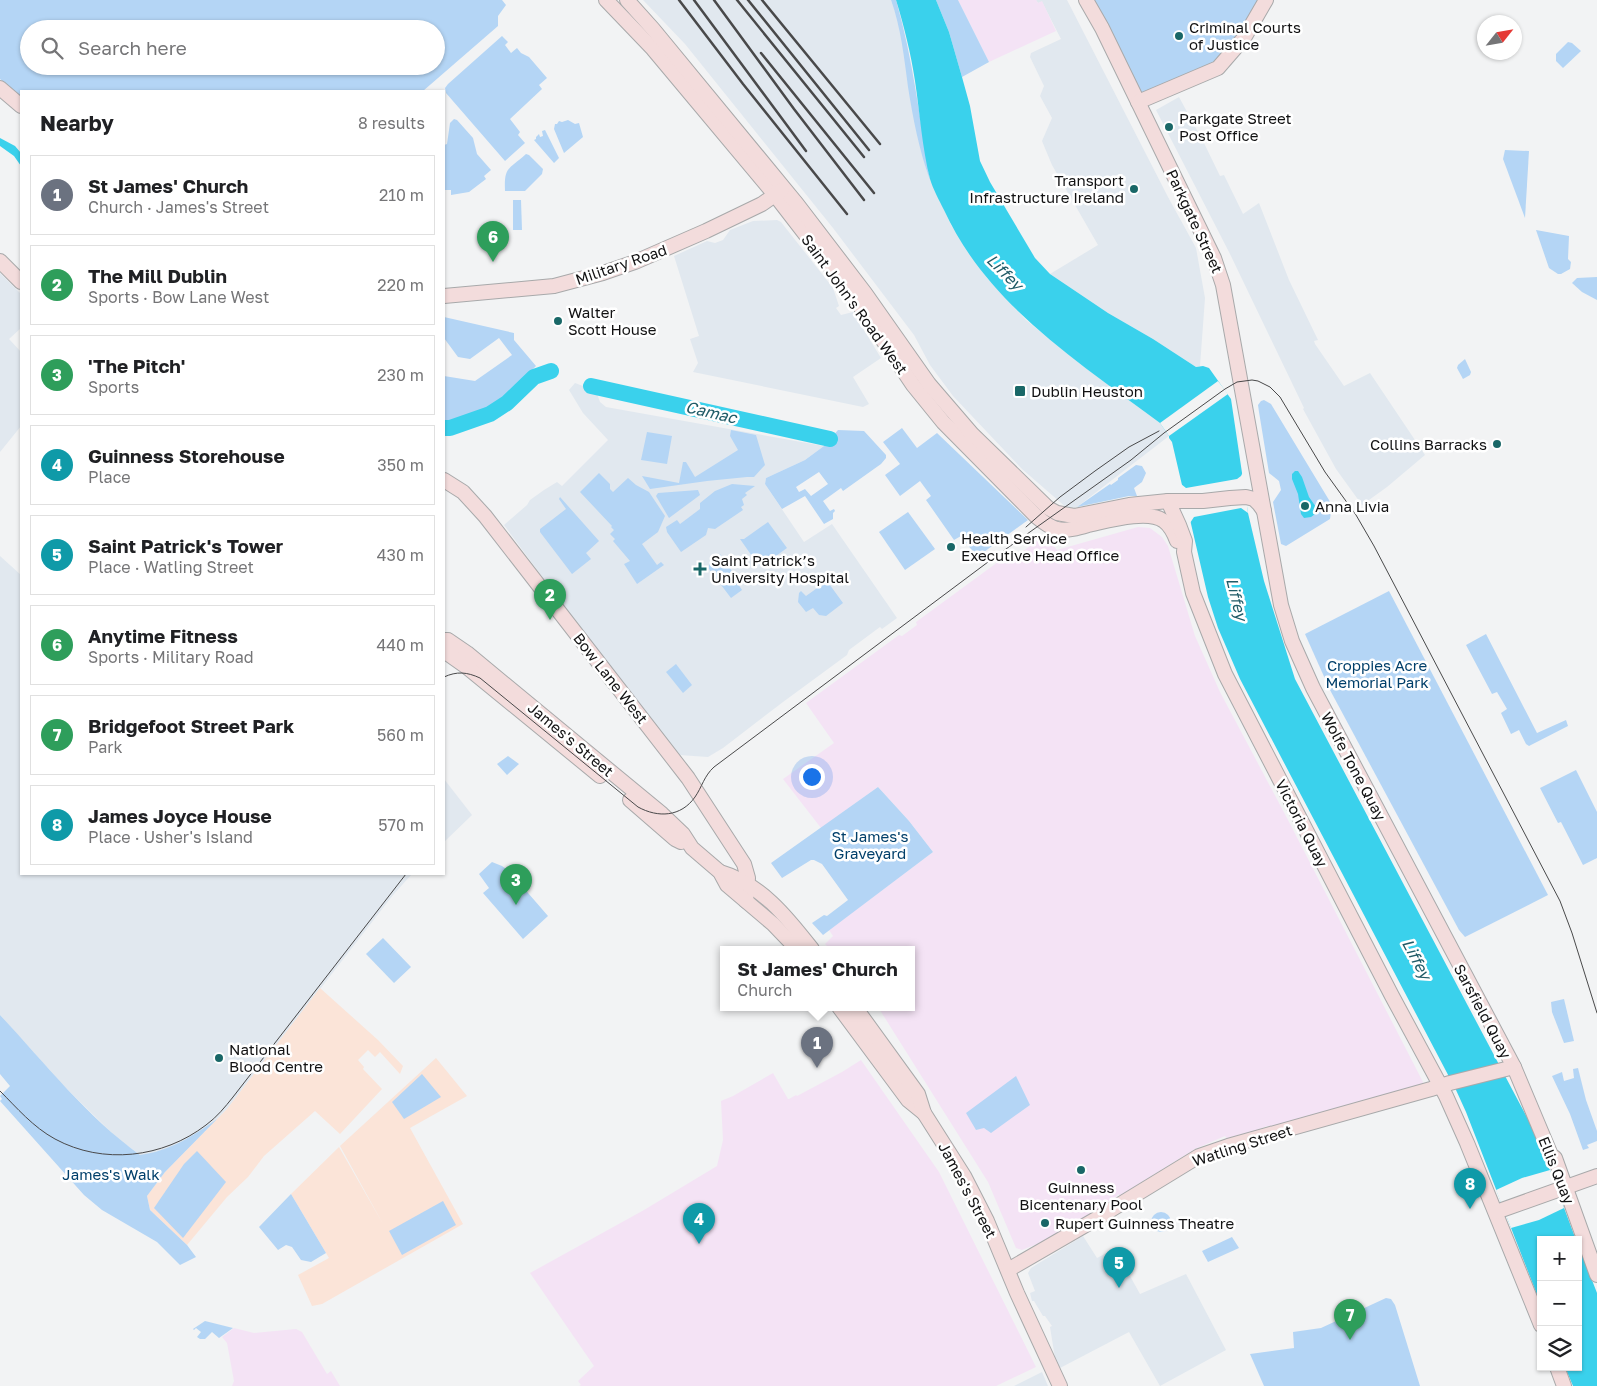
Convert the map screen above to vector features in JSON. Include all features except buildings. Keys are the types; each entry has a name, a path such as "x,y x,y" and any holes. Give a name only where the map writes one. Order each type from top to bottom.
{"main road":[{"name":"Saint John's Road West","path":"606,0 653,49 780,192 865,293 929,384 972,434 1048,508 1057,513 1074,516 1129,505 1168,501 1186,505 1230,498"},
{"name":"Saint John's Road West","path":"627,0 653,29 780,192 933,410 1037,517 1047,525 1058,529 1072,529 1127,517 1144,516"},
{"path":"1138,102 1218,68 1244,38 1266,0"},
{"name":"Parkgate Street","path":"1089,3 1214,258 1223,284 1240,376"},
{"path":"0,88 20,105"},
{"name":"Military Road","path":"445,296 554,286 604,273 635,262 706,231 762,204 780,192"},
{"path":"0,261 20,281"},
{"name":"Wolfe Tone Quay","path":"1240,376 1281,605 1292,641 1306,674 1453,954"},
{"name":"Wolfe Tone Quay","path":"1230,498 1246,488 1250,482 1253,455"},
{"name":"Bow Lane West","path":"445,481 463,492 485,516 696,790 744,864 747,871 747,885"},
{"path":"1230,498 1254,500 1264,512"},
{"name":"Victoria Quay","path":"1168,501 1180,525 1185,541 1184,552 1193,593 1225,674 1392,996 1446,1084 1464,1136 1499,1211 1537,1314"},
{"path":"1180,525 1186,505"},
{"name":"Victoria Quay","path":"1144,516 1157,518 1165,522 1173,531 1178,546 1184,552"},
{"name":"James's Street","path":"445,640 448,640 467,653 662,814 683,834 691,846 720,872 727,885 773,924 794,946"},
{"name":"James's Street","path":"445,652 468,668 606,780 676,840 691,846"},
{"name":"James's Street","path":"720,872 734,876 777,907 810,946"},
{"path":"746,901 747,885"},
{"name":"Sarsfield Quay","path":"1453,954 1508,1068"},
{"name":"James's Street","path":"842,1011 908,1100 924,1113"},
{"name":"James's Street","path":"858,1011 918,1094 924,1113 968,1183 987,1221 1019,1299 1060,1386"},
{"name":"Watling Street","path":"1008,1270 1199,1156 1228,1146 1508,1068"},
{"name":"Ellis Quay","path":"1508,1068 1551,1155 1555,1158 1561,1187 1597,1275"},
{"path":"1499,1211 1561,1187 1597,1176"},
{"path":"1558,1371 1564,1386"}],"shaded area":[{"path":"643,0 891,0 903,43 909,89 926,169 951,225 987,278 1026,320 1079,363 1160,423 1169,436 1077,507 1068,509 1022,469 953,396 930,365 914,335 833,228 685,44"},
{"path":"958,0 1036,0 1038,3 1042,1 1056,31 989,62"},
{"path":"1036,0 1067,0 1196,248 1205,298 1200,366 1196,367 1108,313 1050,274 1098,245 1052,165 1042,141 1052,118 1040,96 1044,86 1030,57 1031,53 1061,39 1042,2 1038,3"},
{"path":"1179,97 1220,176 1224,175 1243,214 1259,203 1289,280 1318,340 1314,341 1315,344 1344,386 1370,373 1425,455 1362,505 1336,469 1303,409 1230,254 1156,110"},
{"path":"777,220 781,222 833,288 839,306 836,308 841,315 853,312 881,358 853,377 869,404 863,407 693,372 698,363 690,339 699,336 674,256 707,241 715,243 723,240 730,230 753,221"},
{"path":"0,273 20,293 20,329 9,339 20,351 20,427 0,452"},
{"name":"Saint Patrick’s University Hospital","path":"575,383 596,391 600,402 606,407 824,446 805,460 766,478 765,484 804,542 832,524 897,618 882,629 880,627 849,650 847,655 723,748 708,757 679,755 604,660 504,525 527,505 530,500 544,490 557,482 562,486 608,440 583,413 569,390"},
{"path":"1138,527 1150,528 1162,537 1168,546 1195,636 1220,692 1423,1082 1422,1087 1269,1128 1267,1126 1230,1140 1225,1136 1195,1149 1132,1188 1121,1197 1118,1194 1103,1207 1052,1238 1022,1250 1016,1248 988,1182 881,1011 915,1011 915,946 827,946 825,944 833,936 829,930 933,852 909,821 878,787 821,828 783,779 834,743 806,703 899,635 902,636 917,625 916,622 1002,559 1006,564 1045,535 1057,550"},
{"path":"0,556 20,574 20,875 411,875 393,895 227,1109 165,1172 119,1140 66,1088 0,1015"},
{"path":"445,780 472,815 445,841"},
{"path":"320,988 378,1040 403,1066 400,1074 380,1052 375,1057 368,1050 358,1060 364,1067 363,1069 382,1089 340,1134 315,1111 264,1156 248,1177 227,1197 187,1245 150,1210 147,1196 165,1172 227,1109"},
{"path":"436,1058 467,1096 410,1128 463,1224 322,1304 312,1306 298,1275 329,1258 291,1194 339,1147 383,1224 340,1146"},
{"path":"861,1060 939,1172 1036,1367 996,1386 579,1386 581,1385 578,1381 594,1366 530,1273 644,1210 717,1166 723,1140 721,1101 773,1073 789,1099 842,1072"},
{"path":"1083,1236 1097,1258 1112,1250 1122,1268 1125,1267 1140,1294 1186,1274 1226,1350 1160,1386 1129,1332 1060,1368 1055,1358 1050,1327 1052,1326 1034,1301 1032,1301 1030,1293 1035,1291 1028,1273 1031,1268"},
{"path":"234,1328 254,1333 296,1329 302,1332 327,1374 331,1371 340,1386 232,1386 234,1381 227,1343 222,1337"},
{"path":"1042,1372 1048,1386 1014,1386"}],"green space":[{"path":"0,0 502,0 506,5 498,16 498,26 445,72 445,20 20,20 20,75 441,75 424,90 20,90 20,96 0,79"},
{"path":"891,0 896,0 907,45 930,180 917,134 900,32"},
{"path":"936,0 958,0 989,62 962,77 949,32"},
{"path":"1086,0 1258,0 1226,53 1204,74 1138,102"},
{"path":"502,36 508,42 505,45 511,53 517,48 521,53 529,57 547,78 539,85 542,89 510,119 520,132 518,135 525,143 505,161 446,93 445,88"},
{"path":"1568,42 1581,51 1563,68 1556,61 1556,54"},
{"path":"454,119 457,120 473,138 477,154 491,170 484,176 486,179 469,192 451,195 451,190 445,190 445,145 447,144 450,123"},
{"path":"568,120 575,124 579,123 583,137 564,153 554,129 555,124 559,121"},
{"path":"545,130 559,158 554,163 534,140 539,134 540,137 543,136 542,131"},
{"path":"1505,150 1529,151 1525,218 1503,159"},
{"path":"526,154 543,169 542,174 525,191 505,191 506,173 511,166"},
{"path":"513,200 521,200 522,230 513,230"},
{"path":"1536,230 1569,236 1568,259 1571,262 1570,269 1558,274 1549,268"},
{"path":"1597,277 1597,300 1582,292 1572,283 1577,278"},
{"path":"445,317 514,333 514,340 536,366 506,395 483,411 470,418 445,424 445,376 475,381 512,355 499,338 470,359 458,357 445,339"},
{"path":"1465,359 1471,372 1470,375 1463,379 1457,368"},
{"path":"1264,400 1271,404 1332,505 1330,519 1286,546 1281,544 1273,502 1281,490 1279,481 1269,473 1259,412 1258,405"},
{"path":"902,428 917,448 937,433 1028,520 977,557 961,536 954,540 926,500 931,496 920,481 900,496 885,475 900,464 883,442"},
{"path":"731,430 756,435 765,465 754,477 650,489 642,476 679,483 683,462 686,462 695,477 738,450 730,436"},
{"path":"838,430 864,431 886,455 886,458 881,464 843,491 841,488 823,501 830,511 834,509 835,511 833,519 824,524 805,496 782,509 765,484 766,478 805,460 824,446","holes":["819,472 828,484 811,496 805,489 799,492 796,487"]},
{"path":"647,432 672,436 667,464 641,460"},
{"path":"1136,465 1142,466 1146,473 1142,482 1134,488 1137,496 1077,507 1111,485"},
{"path":"599,473 610,484 610,489 613,492 628,478 649,492 665,516 658,532 642,544 657,565 661,562 664,565 637,584 624,564 630,561 613,541 615,539 610,534 614,530 612,526 580,492"},
{"path":"732,484 755,486 745,493 747,495 742,499 744,505 741,507 743,510 715,529 708,528 706,535 681,552 667,532 666,527 677,520 680,524 700,509 700,503 715,491"},
{"path":"698,490 700,495 669,518 656,496 658,493"},
{"path":"560,497 599,541 586,553 591,559 572,574 540,532 540,529 566,509 559,499"},
{"path":"908,512 935,549 905,570 879,532"},
{"path":"768,522 787,548 769,561 765,561 765,565 757,564 758,560 754,559 740,539 744,539"},
{"path":"720,554 740,583 738,584 742,590 731,598 709,569 711,560"},
{"path":"827,581 843,603 826,616 819,615 813,608 806,612 798,602 799,593 801,591 806,596"},
{"name":"Croppies Acre Memorial Park","path":"1389,591 1548,895 1465,937 1459,930 1330,690 1305,634"},
{"path":"1486,634 1537,733 1566,720 1568,726 1529,746 1519,730 1511,734 1501,713 1507,709 1497,692 1492,694 1466,645"},
{"path":"676,664 692,685 683,693 666,672"},
{"path":"508,756 519,764 507,775 497,764"},
{"path":"1576,770 1597,812 1597,858 1583,865 1561,822 1558,823 1540,788"},
{"name":"St James's Graveyard","path":"878,787 909,821 933,852 823,935 812,923 824,915 827,916 848,900 822,864 811,860 782,878 771,863"},
{"path":"492,862 509,871 548,916 523,939 483,893 489,888 479,874"},
{"path":"383,938 411,967 394,983 366,954"},
{"path":"1564,999 1574,1041 1564,1043 1552,1012 1551,1002"},
{"name":"James's Walk","path":"0,1015 84,1106 120,1140 140,1155 171,1146 190,1137 217,1119 165,1172 147,1196 150,1210 187,1245 196,1257 180,1265 157,1242 102,1210 84,1195 0,1101 2,1099 0,1096 10,1086 0,1074"},
{"path":"1578,1068 1586,1100 1597,1131 1597,1141 1587,1145 1589,1148 1583,1150 1570,1114 1552,1076 1562,1072 1564,1081 1574,1078 1573,1069"},
{"path":"422,1074 441,1097 404,1119 392,1102"},
{"path":"1016,1076 1030,1105 991,1133 984,1128 976,1130 966,1113"},
{"path":"197,1151 226,1182 183,1238 154,1208 184,1164"},
{"path":"291,1194 326,1253 311,1262 301,1260 292,1247 286,1245 278,1250 259,1227"},
{"path":"443,1201 456,1225 402,1255 389,1231"},
{"path":"1161,1212 1168,1215 1171,1222 1168,1229 1161,1232 1154,1229 1151,1222 1154,1215"},
{"path":"1232,1237 1239,1248 1208,1262 1202,1251"},
{"path":"1386,1298 1391,1299 1395,1305 1420,1386 1264,1386 1250,1354 1294,1348 1293,1332 1321,1328"},
{"path":"205,1321 233,1328 219,1338 212,1332 205,1339 200,1339 197,1337 201,1332 196,1328 193,1329"}],"water":[{"name":"Liffey","path":"896,0 936,0 949,32 970,106 980,161 990,182 1035,258 1050,274 1108,313 1196,367 1203,366 1209,368 1231,399 1248,513 1264,581 1295,679 1531,1125 1575,1236 1537,1236 1537,1295 1456,1090 1240,679 1218,628 1208,597 1172,442 1169,436 1160,423 1038,330 985,275 963,244 930,179 923,143 917,93"},
{"path":"0,138 15,146 20,152 20,165 14,156 0,146"},
{"path":"1298,471 1302,477 1309,497 1316,507 1315,514 1311,517 1304,518 1301,514 1298,494 1292,479 1292,474"},
{"path":"1582,1254 1597,1293 1597,1386 1573,1386 1567,1371 1582,1371"}],"pier":[{"path":"1218,381 1228,394 1169,436 1160,423"},
{"path":"1243,472 1248,513 1241,508 1194,517 1190,523 1181,484 1186,488 1237,479"},
{"path":"1550,1170 1564,1208 1539,1220 1511,1228 1496,1190 1522,1178"}],"waterway":[{"name":"Camac","path":"445,428 490,414 507,403 534,377 551,371"},
{"name":"Camac","path":"591,386 830,439"}],"tram line":[{"path":"445,677 462,673 480,678 638,807 653,813 669,814 676,812 683,809 695,797 714,767 992,559 1131,460 1164,433 1225,389 1237,382 1258,381 1270,387 1280,397 1325,472 1356,515 1374,546 1560,901 1597,1013"},
{"path":"1026,527 1060,497 1095,471 1129,447 1159,431"},
{"path":"0,1091 26,1117 47,1134 74,1147 93,1152 113,1155 152,1151 171,1145 189,1136 210,1122 227,1104 405,875"}],"railway":[{"path":"679,0 743,84 847,214"},
{"path":"694,0 806,151"},
{"path":"714,0 864,200"},
{"path":"737,0 864,157"},
{"path":"748,0 869,150"},
{"path":"762,0 880,144"},
{"path":"761,53 874,193"}],"place":[{"name":"Criminal Courts of Justice","path":"1179,36"},
{"name":"Parkgate Street Post Office","path":"1169,127"},
{"name":"Transport Infrastructure Ireland","path":"1134,189"},
{"name":"Anytime Fitness","path":"493,262"},
{"name":"Walter Scott House","path":"558,321"},
{"name":"Dublin Heuston","path":"1020,391"},
{"name":"Collins Barracks","path":"1497,444"},
{"name":"Anna Livia","path":"1305,506"},
{"name":"Health Service Executive Head Office","path":"951,547"},
{"name":"Saint Patrick’s University Hospital","path":"700,569"},
{"name":"The Mill Dublin","path":"550,620"},
{"name":"'The Pitch'","path":"516,905"},
{"name":"National Blood Centre","path":"219,1058"},
{"name":"St James' Church","path":"817,1068"},
{"name":"Guinness Bicentenary Pool","path":"1081,1170"},
{"name":"James Joyce House","path":"1470,1209"},
{"name":"Rupert Guinness Theatre","path":"1045,1223"},
{"name":"Guinness Storehouse","path":"699,1244"},
{"name":"Saint Patrick's Tower","path":"1119,1288"},
{"name":"Bridgefoot Street Park","path":"1350,1340"}]}
